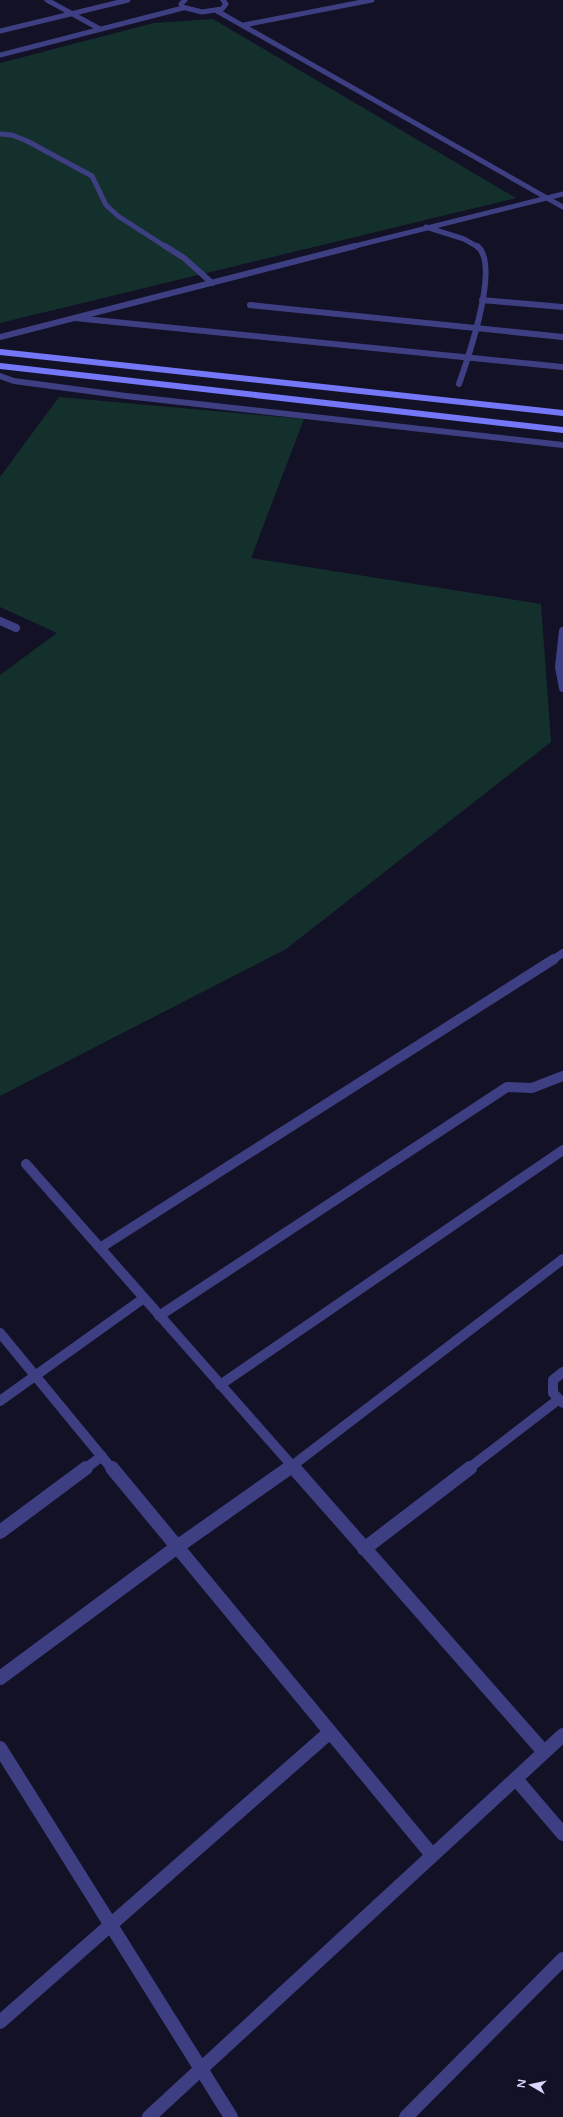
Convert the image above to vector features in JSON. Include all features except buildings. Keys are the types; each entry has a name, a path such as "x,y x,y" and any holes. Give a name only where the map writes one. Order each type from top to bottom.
{"main road":[{"path":"0,352 563,414"},
{"path":"0,366 563,430"}],"street":[{"path":"47,0 100,29"},
{"path":"0,31 128,0"},
{"path":"176,0 184,1 181,4 183,8"},
{"path":"0,55 183,8 202,12 217,11 226,6 224,0 232,0"},
{"path":"244,25 372,0"},
{"path":"217,11 563,207"},
{"path":"0,134 12,135 27,141 92,176 106,205 118,216 184,258 212,282"},
{"path":"0,337 426,227 563,194"},
{"path":"426,227 474,245 483,250 488,262 476,329 459,384"},
{"path":"482,300 563,307"},
{"path":"250,305 563,337"},
{"path":"75,318 468,356 563,367"},
{"path":"0,376 14,381 126,396 563,445"},
{"path":"0,621 16,628"},
{"path":"563,631 559,654 560,681 563,688"},
{"path":"100,1248 563,953"},
{"path":"159,1316 507,1087 532,1088 563,1076"},
{"path":"220,1385 563,1150"},
{"path":"26,1164 544,1752"},
{"path":"0,1678 177,1547 292,1466 563,1259"},
{"path":"0,1401 34,1375 144,1298"},
{"path":"0,1333 432,1855"},
{"path":"364,1549 561,1401 553,1393 553,1380 563,1372"},
{"path":"0,1532 102,1456"},
{"path":"0,2022 330,1732"},
{"path":"149,2117 563,1734"},
{"path":"0,1748 110,1926 231,2117"},
{"path":"516,1779 563,1834"},
{"path":"406,2117 563,1959"}],"green space":[{"path":"213,19 516,198 0,323 0,63 154,23"},
{"path":"59,397 304,419 251,558 541,604 551,742 286,949 0,1096 0,675 57,633 0,607 0,477"}]}
